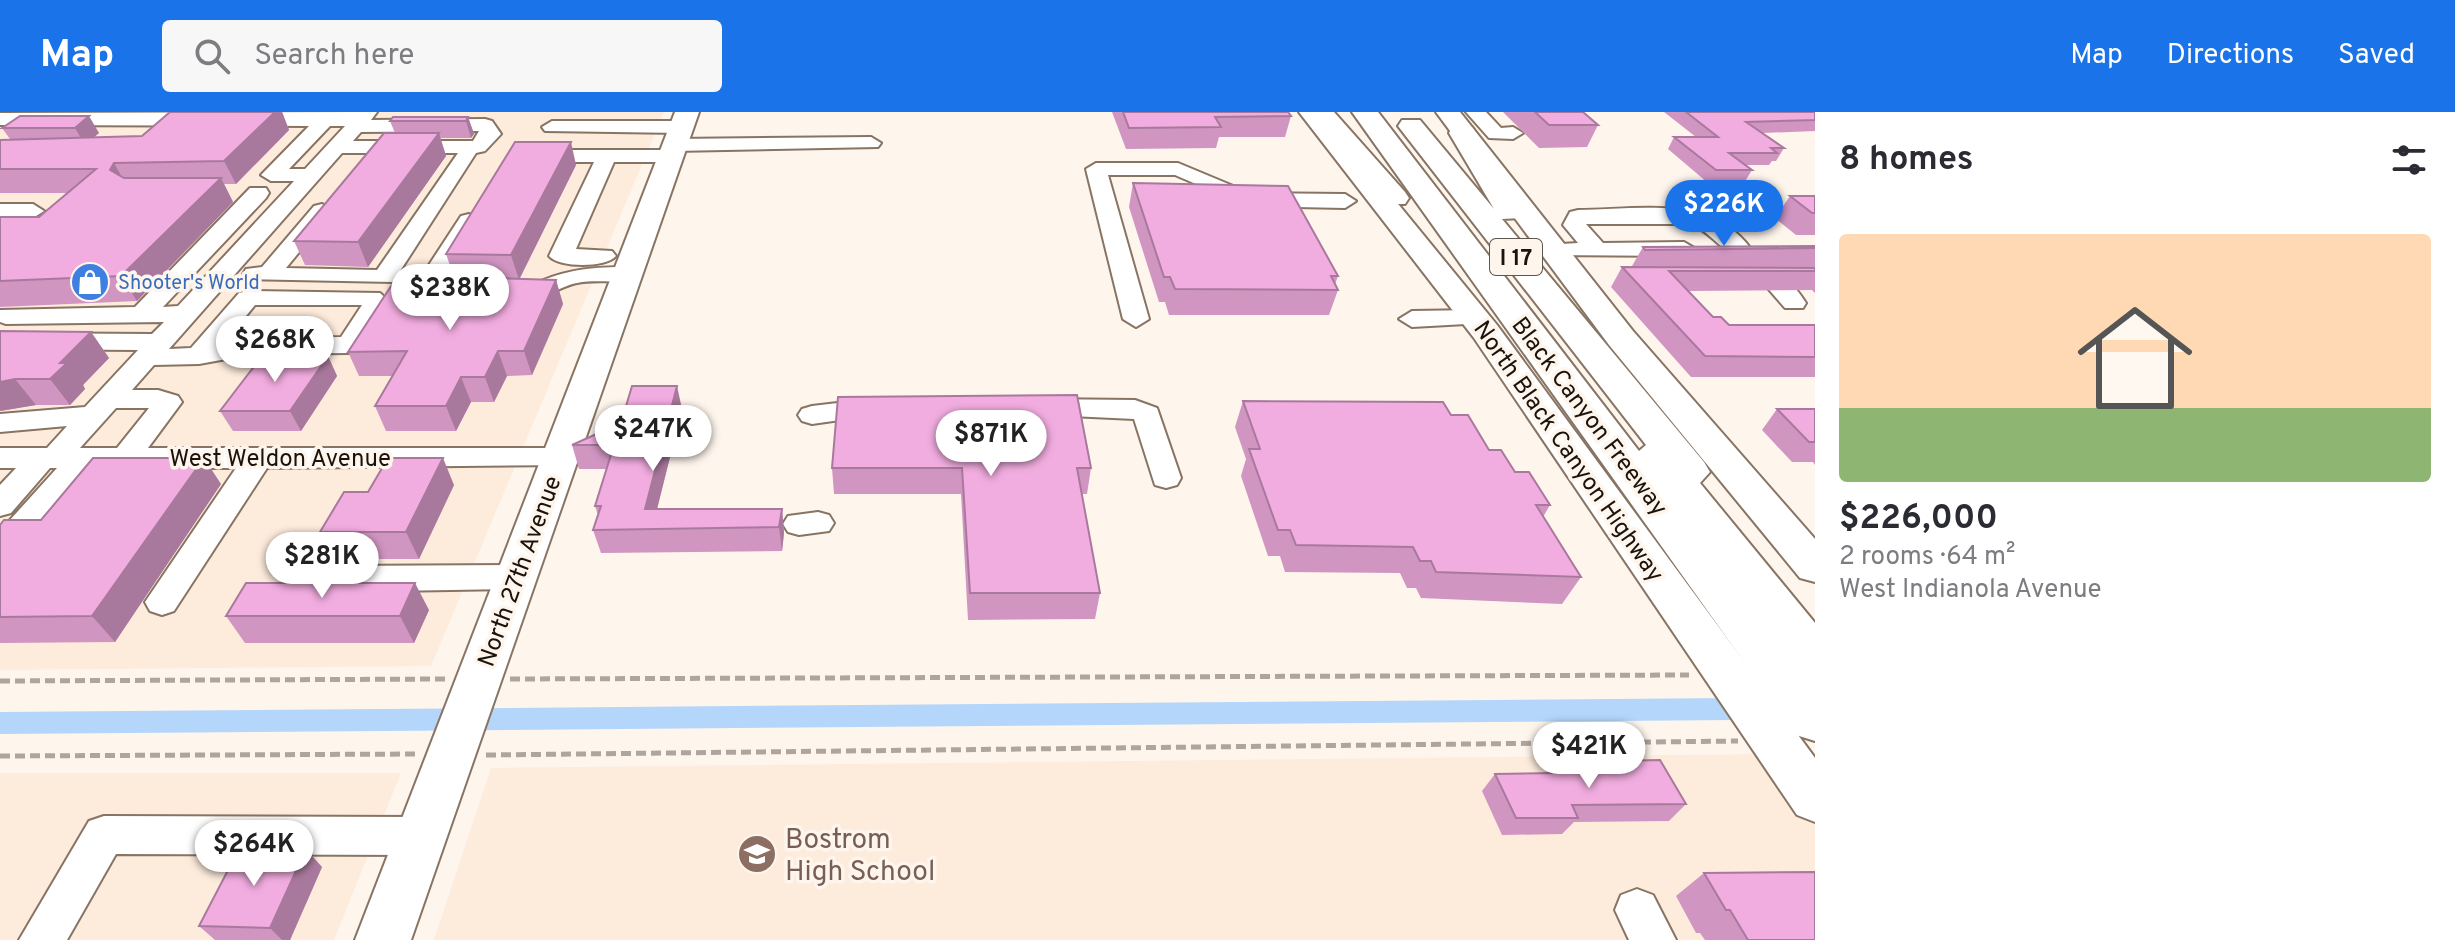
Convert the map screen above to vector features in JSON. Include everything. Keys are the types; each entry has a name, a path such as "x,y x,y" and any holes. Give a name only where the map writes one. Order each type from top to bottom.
{"highway":[{"path":"1320,112 1506,333 1585,409"},
{"name":"Black Canyon Freeway","path":"1365,112 1585,409 1792,706"},
{"path":"1387,112 1792,706"},
{"name":"Black Canyon Freeway","path":"1399,112 1815,629"},
{"path":"1461,119 1507,206 1615,356 1633,402"}],"main road":[{"name":"North Black Canyon Highway","path":"1311,112 1368,200 1475,318 1731,680 1792,706 1815,799"},
{"path":"1461,119 1553,250 1621,338 1815,567"},
{"name":"North 27th Avenue","path":"383,940 422,836 457,717 516,577 678,135"}],"street":[{"path":"3,120 41,115 319,122 353,144 478,147 491,134 485,125 353,144 271,175 319,122"},
{"path":"107,140 133,119"},
{"path":"1461,119 1496,134 1513,133"},
{"path":"552,127 871,143"},
{"path":"511,156 607,156 678,135"},
{"path":"0,553 60,458 101,407 294,194 353,144"},
{"path":"3,329 199,356 254,346 349,345 377,301 377,287 467,155"},
{"path":"607,156 561,256 630,265"},
{"path":"1136,319 1096,169 1178,169 1247,199 1368,200"},
{"path":"226,193 294,194"},
{"path":"142,314 258,193"},
{"path":"268,275 336,194"},
{"path":"199,356 248,298 377,287 426,278 478,208"},
{"path":"0,211 33,211"},
{"path":"1626,279 1574,225 1578,217 1694,217 1710,223 1739,249"},
{"path":"210,246 246,247"},
{"path":"1553,250 1764,248"},
{"path":"426,278 434,290 544,290 568,276 630,265"},
{"path":"222,273 377,287"},
{"path":"1794,303 1762,278 1801,277"},
{"path":"3,329 142,314 185,314"},
{"path":"1412,319 1475,318"},
{"path":"0,423 158,399 168,402 125,458"},
{"path":"812,415 867,407 912,407"},
{"path":"1017,408 1135,409 1147,414 1166,478"},
{"name":"West Weldon Avenue","path":"0,458 560,458"},
{"path":"3,497 60,458"},
{"path":"162,602 258,458"},
{"path":"333,579 516,577"},
{"path":"42,940 104,835 422,836"}],"path":[{"path":"518,679 1731,680"},
{"path":"0,681 457,717"},
{"path":"0,756 457,717 1792,706"}],"shaded area":[{"path":"33,112 664,112 431,666 0,670 0,125 14,125"},
{"path":"1774,754 1815,813 1815,940 434,940 491,768"},
{"path":"0,773 401,773 334,940 0,940"}],"building":[{"path":"170,112 275,112 224,161 114,163 110,170 124,178 221,178 121,276 0,281 0,217 39,217 96,169 0,169 0,140 142,136"},
{"path":"1123,112 1288,112 1291,116 1215,117 1221,127 1129,128"},
{"path":"1535,112 1583,112 1598,125 1549,125"},
{"path":"1686,112 1815,112 1815,120 1746,122 1784,148 1771,148 1777,153 1729,153 1752,170 1716,170 1674,137 1718,137"},
{"path":"20,116 89,116 75,128 2,128"},
{"path":"393,117 468,117 466,121 390,121"},
{"path":"384,133 439,133 358,242 294,241"},
{"path":"515,142 571,142 511,255 446,254"},
{"path":"1133,183 1288,186 1338,276 1331,276 1338,290 1175,289 1170,277 1164,277"},
{"path":"1790,196 1815,196 1815,213 1812,213"},
{"path":"1815,246 1645,250 1643,247"},
{"path":"1622,267 1815,268 1815,271 1669,271 1713,317 1721,317 1729,325 1815,325 1815,357 1705,356"},
{"path":"433,276 556,280 524,351 498,351 485,377 461,377 446,406 375,406 407,351 348,352 395,280 431,280"},
{"path":"0,331 91,332 60,363 67,363 50,379 0,382"},
{"path":"262,356 328,356 290,411 220,411"},
{"path":"632,386 677,386 645,509 782,509 779,527 593,530 601,506 595,506 614,445 572,445 621,423"},
{"path":"1077,395 1091,468 1077,468 1100,593 970,593 962,468 832,468 838,397"},
{"path":"1243,401 1443,402 1451,415 1468,415 1489,450 1501,450 1515,472 1529,472 1550,505 1536,505 1581,577 1436,572 1431,561 1420,561 1413,547 1296,545 1290,530 1278,530 1249,449 1260,449"},
{"path":"1777,409 1815,409 1815,442 1809,442"},
{"path":"93,458 204,458 92,616 0,617 0,525 4,520 41,520"},
{"path":"388,458 443,458 406,532 320,532 344,492 368,492"},
{"path":"246,583 415,583 400,616 226,616"},
{"path":"1660,760 1686,804 1572,805 1578,818 1516,818 1495,774 1617,772 1610,761"},
{"path":"240,847 306,849 270,928 199,926"},
{"path":"1815,872 1815,940 1748,940 1704,873"}],"waterway":[{"path":"0,723 538,716 1732,709"}],"place":[{"name":"Shooter's World","path":"90,282"},
{"name":"Bostrom High School","path":"757,854"}]}
